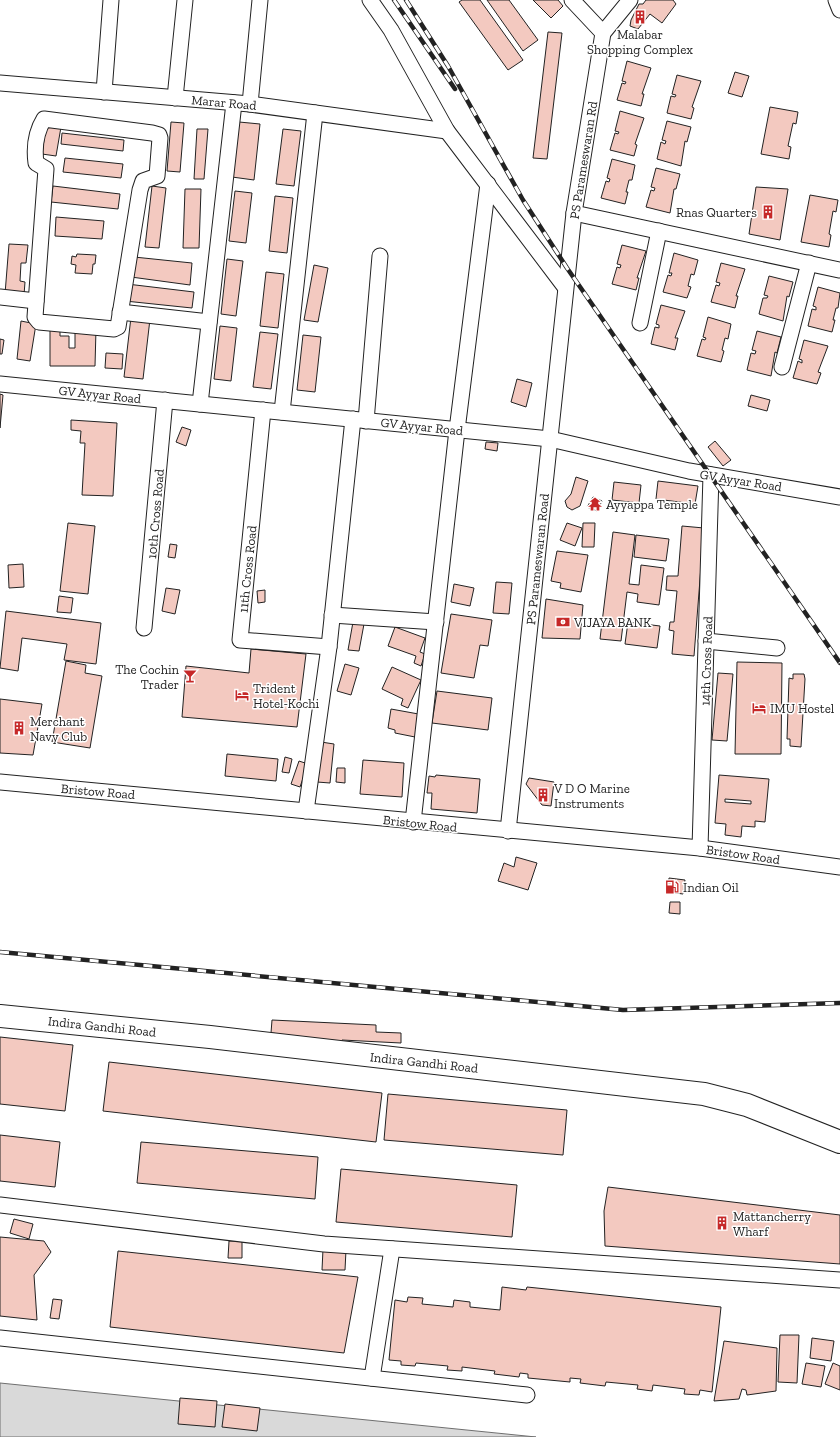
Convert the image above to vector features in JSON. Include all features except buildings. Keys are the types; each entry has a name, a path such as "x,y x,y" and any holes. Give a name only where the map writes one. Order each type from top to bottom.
{"highway":[{"name":"Indira Gandhi Road","path":"0,1016 210,1037 704,1094 747,1105 840,1142"}],"street":[{"path":"104,92 111,0"},
{"path":"175,98 185,0"},
{"path":"250,104 260,0"},
{"path":"370,0 391,30 447,131 565,287"},
{"path":"572,0 603,33 630,0"},
{"path":"836,0 840,10"},
{"name":"PS Parameswaran Rd","path":"565,287 574,213 603,33"},
{"name":"Marar Road","path":"0,83 250,104 447,131"},
{"path":"200,404 234,103"},
{"path":"282,412 315,113"},
{"path":"44,119 152,133 158,135 160,138 158,176 143,181 140,190 120,312 118,327 114,329 39,322 35,317 46,169 36,163 35,152 40,126 44,119"},
{"path":"413,822 457,430 488,184"},
{"path":"574,213 839,270"},
{"path":"640,323 659,231"},
{"path":"306,810 360,420 380,256"},
{"path":"782,367 809,263"},
{"name":"PS Parameswaran Road","path":"508,831 565,287"},
{"path":"0,297 36,301"},
{"path":"120,312 209,322"},
{"name":"GV Ayyar Road","path":"0,384 550,439 689,471 840,497"},
{"name":"10th Cross Road","path":"144,628 165,400"},
{"name":"11th Cross Road","path":"263,410 240,640 329,647"},
{"name":"14th Cross Road","path":"700,848 711,475"},
{"path":"332,615 436,622"},
{"path":"706,641 777,648"},
{"name":"Bristow Road","path":"0,782 700,848 840,867"},
{"path":"0,1205 324,1244 840,1280"},
{"path":"372,1378 392,1249"},
{"path":"0,1338 527,1395"}],"shaded area":[{"path":"0,1383 536,1437 0,1437"}],"railway":[{"path":"394,0 455,89"},
{"path":"406,0 448,66 523,200 567,268 840,663"},
{"path":"0,952 623,1010 840,1003"}],"place":[{"name":"Malabar Shopping Complex","path":"640,17"},
{"name":"Rnas Quarters","path":"768,212"},
{"name":"Ayyappa Temple","path":"595,504"},
{"name":"VIJAYA BANK","path":"563,622"},
{"name":"The Cochin Trader","path":"190,676"},
{"name":"Trident Hotel-Kochi","path":"242,695"},
{"name":"IMU Hostel","path":"759,708"},
{"name":"Merchant Navy Club","path":"19,728"},
{"name":"V D O Marine Instruments","path":"543,795"},
{"name":"Indian Oil","path":"672,887"},
{"name":"Mattancherry Wharf","path":"722,1223"}]}
